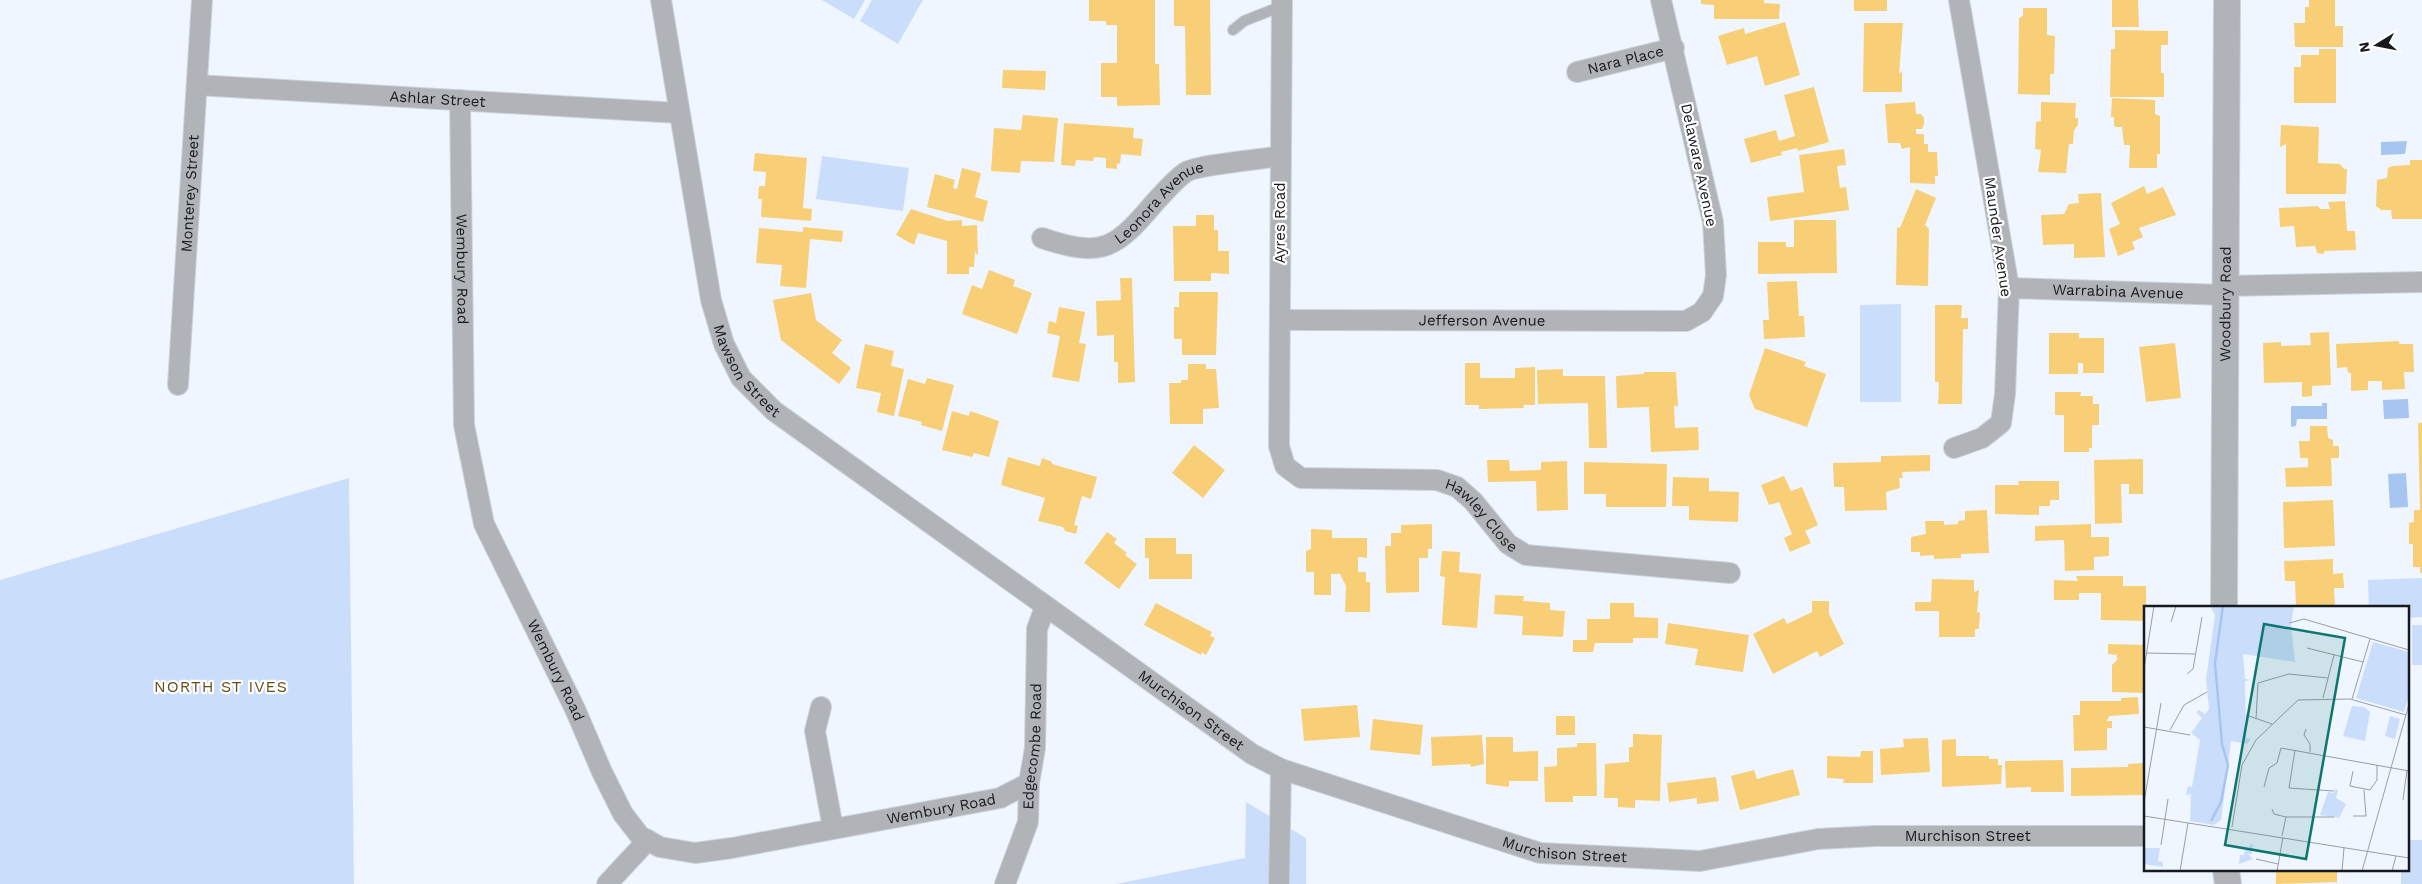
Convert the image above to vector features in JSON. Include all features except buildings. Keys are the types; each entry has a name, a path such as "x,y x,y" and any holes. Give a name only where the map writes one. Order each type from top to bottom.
{"street":[{"name":"Monterey Street","path":"178,385 202,0"},
{"name":"Mawson Street","path":"661,0 711,300 724,344 741,378 774,411 1045,607"},
{"name":"Delaware Avenue","path":"1661,0 1674,48 1713,222 1716,275 1712,296 1702,312 1686,321"},
{"name":"Maunder Avenue","path":"1954,448 1982,438 2000,423 2005,394 2009,288 1959,0"},
{"name":"Woodbury Road","path":"2224,606 2227,0"},
{"name":"Ayres Road","path":"1279,446 1282,3"},
{"name":"Nara Place","path":"1578,72 1674,48"},
{"name":"Ashlar Street","path":"197,85 679,113"},
{"name":"Wembury Road","path":"460,100 464,425 484,524 575,709 619,806 640,836 660,847 695,852 732,848 1000,798 1029,783"},
{"name":"Leonora Avenue","path":"1042,238 1071,248 1104,247 1124,237 1173,182 1188,171 1280,156"},
{"name":"Warrabina Avenue","path":"2009,288 2226,290 2422,282"},
{"name":"Jefferson Avenue","path":"1280,320 1686,321"},
{"name":"Hawley Close","path":"1279,446 1285,466 1301,478 1437,480 1457,487 1474,501 1508,544 1526,555 1730,573"},
{"name":"Murchison Street","path":"1045,607 1252,754 1281,769 1540,853 1700,861 1818,839 1875,836 2144,836"},
{"name":"Edgecombe Road","path":"1005,884 1028,822 1029,783 1035,748 1037,629 1045,607"},
{"path":"821,707 815,731 833,828"},
{"path":"1278,884 1281,769"},
{"path":"606,884 648,840"}],"lane":[{"path":"1233,30 1244,21 1282,3"}],"shaded area":[{"path":"822,0 865,0 854,19"},
{"path":"872,0 923,0 898,44 860,21"},
{"path":"2407,141 2405,154 2381,155 2381,142"},
{"path":"822,156 909,168 903,211 816,199"},
{"path":"1901,304 1901,402 1860,402 1860,305"},
{"path":"2408,399 2409,418 2384,419 2383,400"},
{"path":"2322,403 2327,403 2327,419 2297,419 2296,426 2291,427 2291,406 2322,406"},
{"path":"2406,473 2408,507 2390,508 2388,474"},
{"path":"349,478 354,884 0,884 0,580"},
{"path":"2422,578 2422,617 2410,618 2410,606 2369,606 2368,580"},
{"path":"2412,625 2422,625 2422,665 2412,665"},
{"path":"1246,802 1306,838 1306,884 1116,884 1245,858"},
{"path":"2410,840 2422,840 2422,884 2401,884 2401,872 2410,872"}],"district":[{"name":"NORTH ST IVES","path":"221,686"}]}
